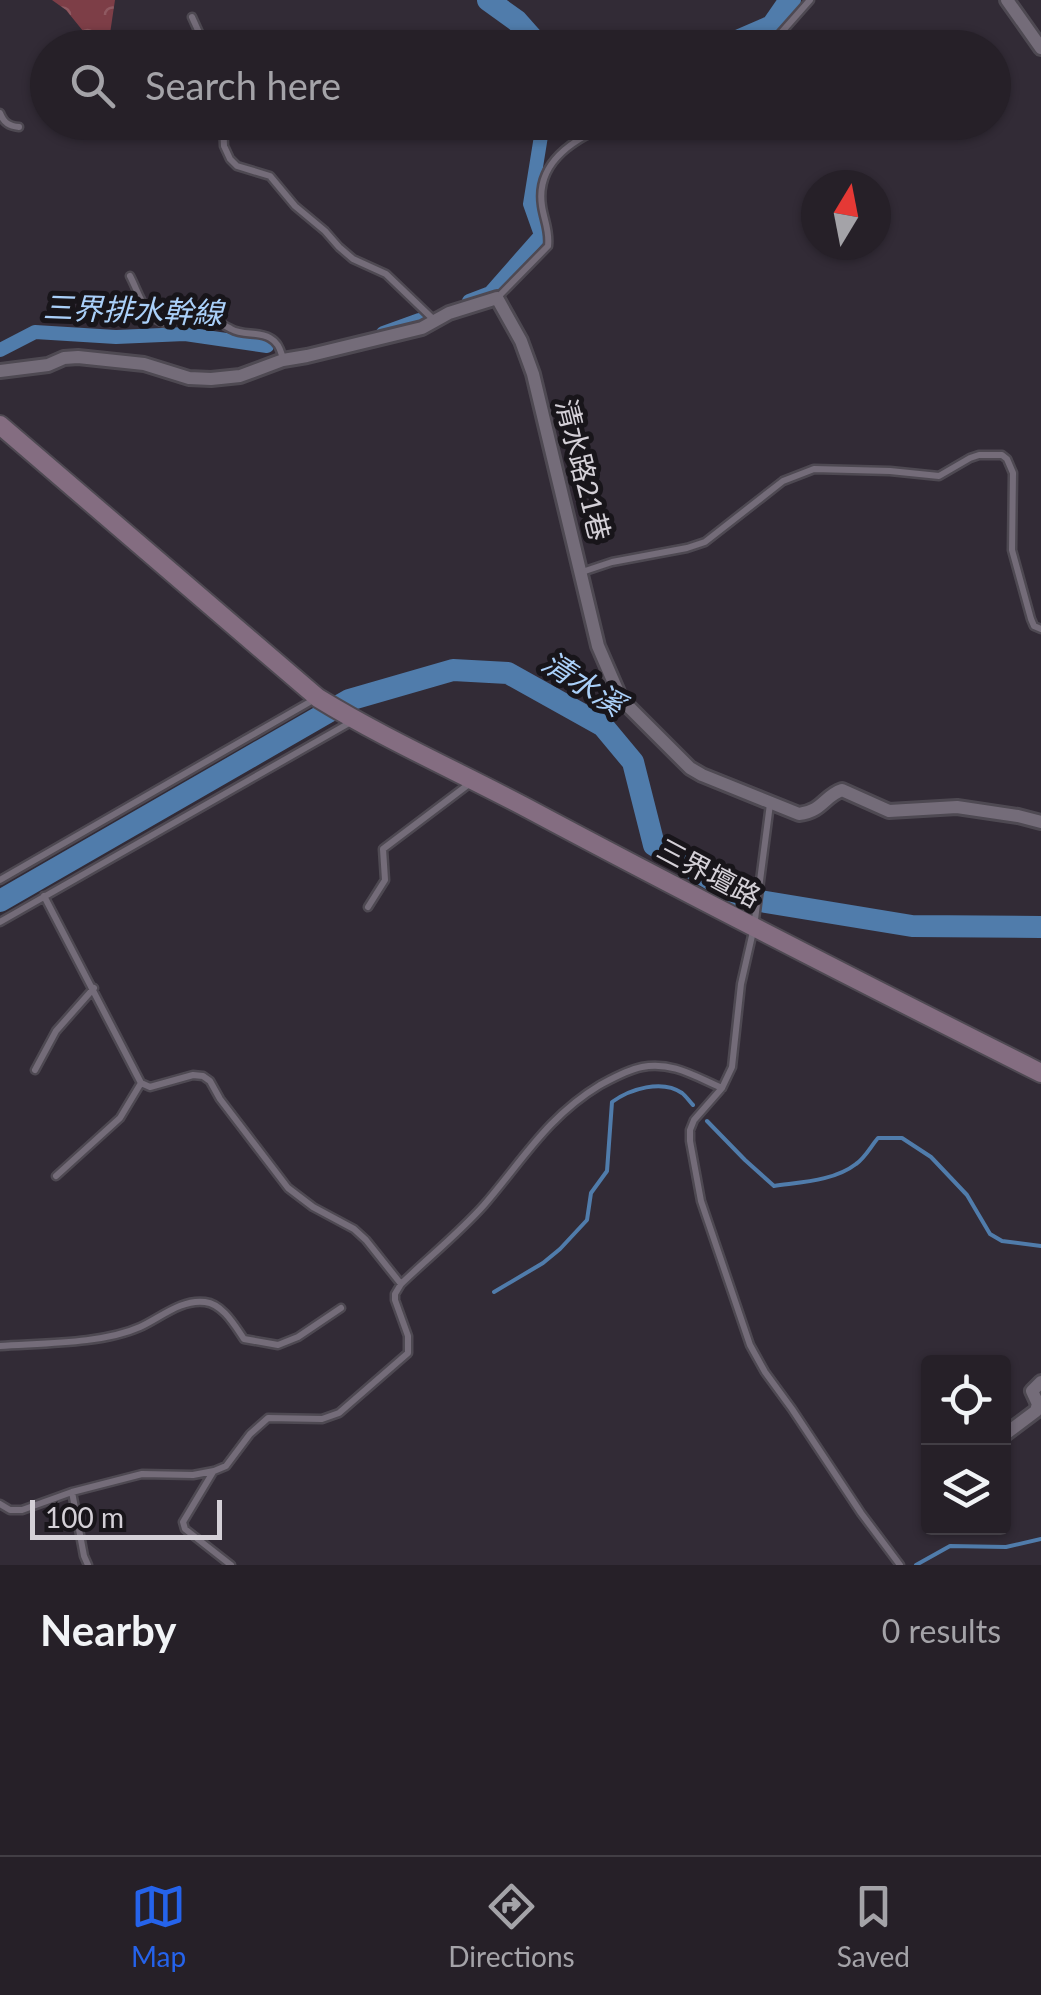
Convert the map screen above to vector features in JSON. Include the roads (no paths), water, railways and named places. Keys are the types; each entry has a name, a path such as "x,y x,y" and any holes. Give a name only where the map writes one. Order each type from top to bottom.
{"street":[{"path":"1007,0 1041,48"},
{"path":"0,370 78,357 144,364 189,378 240,376 283,360 422,328 449,313 497,298"},
{"name":"清水路21巷","path":"497,298 521,341 533,374 598,646 621,699 690,768 800,814 824,805 842,790 889,811 957,806 1041,822"},
{"path":"0,425 317,698"},
{"name":"三界壇路","path":"317,698 753,928 1041,1073"},
{"path":"1011,1430 1036,1411 1038,1404 1032,1391 1041,1382"}],"lane":[{"path":"784,30 810,0"},
{"path":"192,17 198,30"},
{"path":"0,113 4,121 19,128"},
{"path":"224,140 230,160 270,176 295,206 353,259 386,274 434,321"},
{"path":"497,298 548,246 550,234 542,204 542,181 546,168 577,140"},
{"path":"130,276 158,323 166,323 180,311 190,310 220,321 233,331 271,338 283,360"},
{"path":"582,572 706,542 783,481 814,469 939,476 970,458 1002,456 1008,459 1013,473 1012,550 1031,619 1041,629"},
{"path":"0,880 317,698"},
{"path":"0,922 353,720"},
{"path":"368,907 385,880 383,849 474,780"},
{"path":"770,803 732,1067 722,1088 694,1120 690,1141 701,1201 750,1345 860,1513 900,1565"},
{"path":"44,896 142,1083 150,1087 193,1075 210,1081 288,1188 354,1229 400,1284"},
{"path":"35,1070 56,1031 94,988"},
{"path":"0,1504 10,1510 22,1510 142,1474 193,1475 214,1471 226,1466 250,1434 268,1418 322,1419 339,1413 408,1352 408,1336 395,1300 400,1284 483,1206 521,1156 578,1098 615,1076 642,1067 681,1069 722,1088"},
{"path":"56,1176 120,1118 142,1083"},
{"path":"0,1346 111,1336 139,1328 176,1307 207,1302 223,1311 244,1339 278,1345 298,1337 342,1308"},
{"path":"214,1471 183,1522 185,1529 232,1565"},
{"path":"72,1492 88,1565"}],"waterway":[{"path":"488,0 525,30"},
{"path":"763,30 772,26 790,0"},
{"name":"三界排水幹線","path":"469,301 490,293 541,235 530,204 540,140"},
{"name":"三界排水幹線","path":"383,333 419,320"},
{"name":"三界排水幹線","path":"0,350 35,332 116,337 185,334 267,346"},
{"name":"清水溪","path":"0,901 349,700 453,670 508,673 603,726 633,762 654,845 742,898 912,926 1041,927"},
{"path":"494,1292 543,1263 587,1220 591,1193 607,1171 612,1102 656,1086 674,1089 693,1105"},
{"path":"707,1121 774,1186 838,1174 859,1161 878,1138 902,1138 931,1157 967,1195 990,1234 1002,1241 1041,1246"},
{"path":"916,1565 950,1546 1006,1547 1041,1539"}]}
